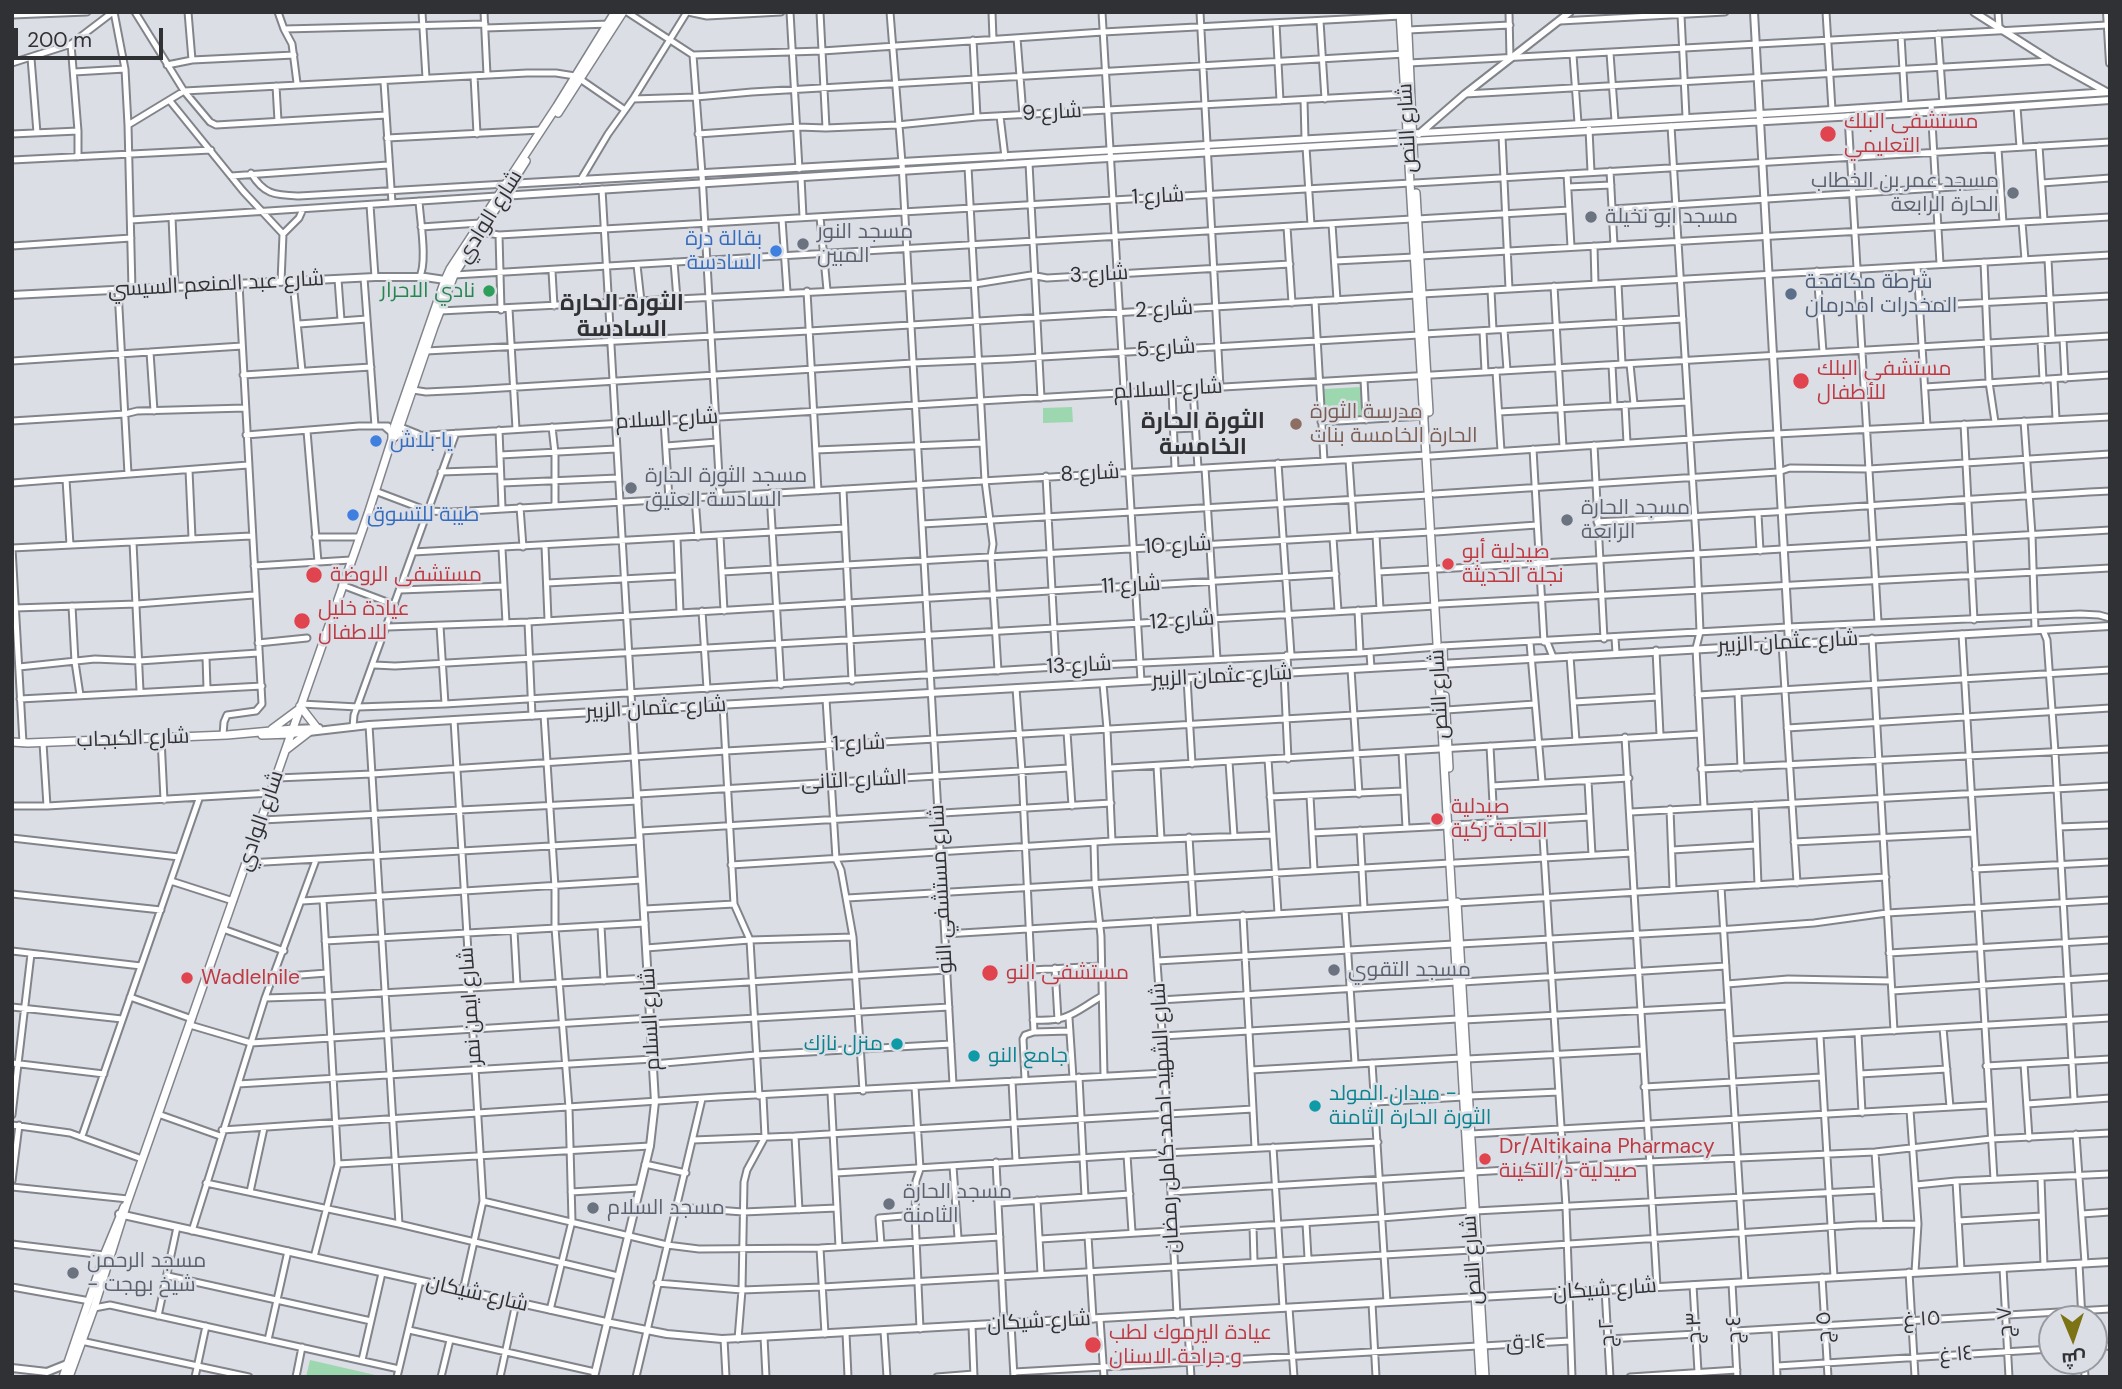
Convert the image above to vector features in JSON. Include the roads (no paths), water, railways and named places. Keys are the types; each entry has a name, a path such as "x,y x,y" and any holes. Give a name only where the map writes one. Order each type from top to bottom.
{"main road":[{"name":"شارع الوادي","path":"508,184 611,24 615,12"},
{"name":"شارع الوادي","path":"611,24 625,12"},
{"name":"شارع النص","path":"1403,13 1408,30 1406,54 1409,63 1413,137 1419,295 1482,1377"},
{"name":"شارع النص","path":"1403,13 1406,94 1413,137"},
{"name":"شارع الوادي","path":"395,432 454,275 541,130 578,77"},
{"name":"شارع الوادي","path":"70,1376 104,1255 128,1201 277,778 444,283 480,223 501,196"},
{"name":"شارع النص","path":"1424,375 1429,456"},
{"path":"309,733 286,750 271,732 300,706 317,728"},
{"name":"شارع الكبجاب","path":"12,741 43,743 292,731"},
{"name":"شارع النص","path":"1466,1096 1471,1134 1471,1173"},
{"name":"شارع الوادي","path":"63,1377 122,1213"}],"street":[{"path":"12,15 87,12"},
{"path":"12,63 71,44 114,12 125,69 132,290"},
{"path":"135,12 184,91 216,125 386,115"},
{"path":"188,12 192,60"},
{"path":"278,12 292,44 297,83"},
{"path":"422,12 426,78"},
{"path":"484,12 487,75"},
{"path":"625,12 693,55 822,51 1320,21 1403,13"},
{"path":"580,181 687,12 707,16 781,12"},
{"path":"790,12 803,217"},
{"path":"820,12 826,128"},
{"name":"شارع مستشفي النو","path":"890,12 905,211 953,1084"},
{"path":"992,12 993,39"},
{"path":"1102,12 1141,681"},
{"path":"1200,12 1220,387"},
{"path":"1298,12 1298,22"},
{"path":"1509,12 1511,59"},
{"path":"1413,137 1570,12"},
{"path":"1560,21 1725,12"},
{"path":"1754,12 1788,627 1784,690 1797,883"},
{"path":"1826,12 1832,110"},
{"path":"1974,12 2051,61 2108,92"},
{"path":"1998,12 2001,29"},
{"path":"2107,12 2110,63"},
{"path":"1681,15 1686,117"},
{"path":"1320,21 1325,99"},
{"path":"1276,23 1280,101"},
{"path":"1409,63 2108,23"},
{"path":"284,29 422,24 611,24"},
{"path":"1408,30 1510,25"},
{"path":"1938,34 1943,103"},
{"path":"1901,36 1905,105"},
{"path":"1017,38 1023,115"},
{"path":"972,40 977,117"},
{"path":"71,44 78,156"},
{"path":"1610,53 1615,121"},
{"path":"633,99 1406,54"},
{"path":"167,65 192,60 294,55"},
{"path":"693,55 720,495"},
{"path":"1573,55 1578,123"},
{"path":"31,58 37,133"},
{"path":"1465,94 2051,61"},
{"path":"74,72 125,69"},
{"path":"128,125 184,91 537,72 578,77 625,110"},
{"path":"474,76 477,134"},
{"path":"384,82 392,203"},
{"path":"276,86 278,121"},
{"path":"1413,137 1502,136 1671,126 1832,110 2108,92"},
{"name":"شارع 9","path":"698,134 798,127 897,125 977,117 1406,94"},
{"path":"1304,100 1311,225"},
{"path":"131,220 702,183 902,163 1005,157 1207,153 1588,122 1686,117 1848,116 2110,100"},
{"path":"170,101 230,177 284,234"},
{"path":"1931,104 1940,264"},
{"path":"2018,107 2020,147"},
{"path":"1000,116 1005,157"},
{"path":"1848,116 1878,622"},
{"path":"1588,122 1591,172"},
{"path":"1671,126 1697,554 1700,632 1696,648 1704,807"},
{"path":"387,138 541,130"},
{"path":"12,134 78,131"},
{"path":"1502,136 1510,289"},
{"name":"شارع 1","path":"481,232 499,235 2110,142"},
{"path":"251,173 261,187 278,195 342,194 702,174 902,172 1029,163 1207,144 1306,143"},
{"path":"2039,146 2045,220"},
{"path":"1998,149 2003,223"},
{"path":"12,160 211,150"},
{"path":"1029,163 1041,398"},
{"path":"230,177 251,173 388,165"},
{"path":"968,167 985,481 993,544 991,557 998,671"},
{"path":"1610,171 1614,245"},
{"path":"1567,174 1571,247"},
{"path":"2042,183 2110,178"},
{"path":"1612,209 2000,184"},
{"path":"1568,187 1611,185"},
{"path":"250,199 261,187"},
{"path":"602,188 632,710"},
{"path":"342,194 343,206"},
{"path":"419,201 423,271 419,278"},
{"path":"370,205 374,277"},
{"path":"281,282 284,234 299,218 303,209"},
{"path":"454,275 1569,210"},
{"path":"820,216 827,290"},
{"path":"1335,261 2110,217"},
{"path":"172,218 174,288"},
{"path":"782,219 787,292"},
{"path":"2022,222 2025,260"},
{"path":"421,227 480,223"},
{"path":"1332,224 1337,300"},
{"path":"1287,227 1292,303"},
{"path":"499,235 501,310"},
{"path":"12,246 131,238"},
{"path":"1594,246 1595,284"},
{"name":"شارع 2","path":"426,351 2110,255"},
{"path":"2048,259 2052,339"},
{"path":"1984,261 1989,382 1995,422"},
{"path":"674,262 677,299"},
{"name":"شارع 3","path":"440,311 975,284 1031,275 1117,274 1290,264"},
{"path":"637,265 641,301"},
{"path":"1917,265 1927,425"},
{"path":"552,271 554,306"},
{"path":"1817,271 1823,352"},
{"name":"شارع عبد المنعم السيسي","path":"12,295 374,277 419,278 444,283"},
{"path":"364,278 375,426"},
{"path":"338,279 341,320"},
{"path":"293,282 302,371"},
{"path":"1618,283 1622,364"},
{"path":"223,735 223,722 227,715 260,710 262,704 239,284"},
{"path":"1554,286 1563,447"},
{"path":"118,290 128,474"},
{"path":"1491,290 1493,330"},
{"path":"807,291 818,491"},
{"path":"1919,306 2110,296"},
{"path":"1315,302 1324,461"},
{"path":"509,309 516,429"},
{"path":"299,324 367,319"},
{"name":"شارع 5","path":"413,390 437,392 1683,319"},
{"path":"1504,330 1507,370"},
{"path":"1483,331 1485,372"},
{"name":"شارع السلالم","path":"915,404 2110,336"},
{"path":"2063,339 2065,379"},
{"path":"2041,340 2043,380"},
{"path":"12,361 242,346"},
{"path":"150,352 154,411"},
{"path":"1630,364 1634,404"},
{"path":"1612,365 1614,405"},
{"path":"243,375 371,367"},
{"path":"1496,371 1501,451"},
{"path":"1925,387 2110,375"},
{"path":"1364,379 1366,420"},
{"path":"2054,379 2056,419"},
{"path":"1194,389 1195,428 1207,508 1217,659"},
{"path":"1172,390 1175,469"},
{"path":"1499,412 1687,402"},
{"name":"شارع السلام","path":"246,435 375,426 395,432 418,434 456,433 915,404"},
{"path":"1625,405 1627,443"},
{"path":"12,421 138,411 245,408"},
{"path":"1321,422 1425,416"},
{"name":"شارع 8","path":"428,511 1429,456 1927,425 2110,417"},
{"path":"664,421 669,499"},
{"path":"2024,421 2035,630"},
{"path":"1964,424 1974,620"},
{"path":"552,427 555,504"},
{"path":"1173,429 1195,428"},
{"path":"499,430 502,508"},
{"path":"307,431 317,562"},
{"path":"354,727 354,715 456,433"},
{"path":"666,446 717,442"},
{"path":"816,450 983,443"},
{"path":"1594,445 1604,639"},
{"path":"500,455 616,449"},
{"path":"1533,449 1541,600 1546,642 1553,657"},
{"path":"922,524 1132,510 1596,486 1778,472 1790,468 1869,469 2110,454"},
{"path":"1349,460 1354,536"},
{"path":"1278,464 1288,615 1289,655 1286,673 1289,759"},
{"path":"12,482 248,465"},
{"path":"188,470 192,538"},
{"path":"442,472 500,470"},
{"path":"1045,476 1056,667"},
{"path":"502,483 618,478"},
{"path":"66,480 70,545"},
{"path":"842,489 852,681"},
{"path":"375,491 428,511"},
{"path":"1597,522 2110,491"},
{"path":"770,493 781,685"},
{"path":"695,497 698,537"},
{"path":"520,507 523,547"},
{"path":"1758,514 1760,551"},
{"name":"شارع 10","path":"722,572 1537,525"},
{"path":"413,552 845,528"},
{"path":"1378,572 2110,530"},
{"path":"1376,535 1380,609"},
{"path":"23,743 15,641 12,548 251,536"},
{"path":"720,536 724,611"},
{"path":"315,537 359,537"},
{"path":"677,538 680,612"},
{"path":"1333,538 1338,611"},
{"path":"133,542 140,691"},
{"path":"545,546 548,620"},
{"path":"502,549 506,623"},
{"path":"254,566 351,560"},
{"name":"شارع 12","path":"373,665 529,659 2110,568"},
{"name":"شارع 11","path":"388,627 528,622 1336,574"},
{"path":"547,583 678,576"},
{"path":"342,585 395,605"},
{"path":"400,590 504,586"},
{"path":"15,608 137,604 254,595"},
{"path":"72,606 80,695"},
{"path":"702,611 707,689"},
{"path":"1358,611 1360,653"},
{"name":"شارع 13","path":"300,706 445,704 1878,622 2080,614 2110,618"},
{"path":"528,622 532,716"},
{"path":"440,626 445,704"},
{"name":"شارع عثمان الزبير","path":"292,731 1656,650 2110,626"},
{"path":"2043,630 2050,673 2074,1100"},
{"path":"1962,634 1994,1179"},
{"path":"258,643 307,638"},
{"path":"1615,638 1616,653"},
{"path":"1872,638 1894,1031"},
{"path":"1531,643 1542,782"},
{"path":"1656,650 1660,735"},
{"path":"19,667 95,659 139,662 258,653"},
{"path":"1370,653 1371,668"},
{"path":"1570,656 1576,741"},
{"path":"206,657 207,689"},
{"path":"1351,670 1359,793"},
{"path":"1698,695 2110,670"},
{"path":"1187,678 1192,764"},
{"path":"1102,684 1110,768 1112,841"},
{"path":"20,699 261,686"},
{"path":"1016,688 1034,1031"},
{"path":"1738,693 1741,768"},
{"path":"1574,702 1658,697"},
{"path":"826,699 836,859 847,898 853,937 863,1091"},
{"name":"شارع 1","path":"277,778 1535,704"},
{"path":"723,705 734,904 750,940 756,1055 765,1137 745,1175 738,1339"},
{"path":"1787,728 2110,708"},
{"name":"شارع السلام","path":"594,1374 650,1146 655,1102 632,710"},
{"path":"544,715 561,1024 569,1108 572,1221 550,1310"},
{"name":"شارع ايمن نمر","path":"454,720 482,1200 463,1291"},
{"path":"369,725 399,1224"},
{"name":"شارع عثمان الزبير","path":"292,731 309,733 334,728"},
{"path":"1068,732 1072,806"},
{"path":"1110,768 1700,734"},
{"path":"1625,737 1657,1287"},
{"path":"161,738 164,800"},
{"path":"43,743 47,806"},
{"path":"1490,746 1494,823"},
{"path":"1701,769 2110,749"},
{"path":"1402,752 1406,828"},
{"path":"1268,759 1278,914"},
{"path":"1229,762 1234,836"},
{"path":"1157,766 1161,839"},
{"name":"الشارع التانى","path":"262,820 550,805 728,788 1069,768"},
{"path":"1492,786 1629,778"},
{"path":"1588,781 1592,855"},
{"path":"1631,812 2110,786"},
{"path":"1270,797 1403,791"},
{"path":"12,806 199,799 271,793"},
{"path":"1310,796 1314,870"},
{"path":"82,1136 199,799"},
{"path":"640,831 1111,803"},
{"path":"1755,805 1758,885"},
{"path":"1670,809 1673,889"},
{"path":"1312,833 1590,817"},
{"path":"1542,821 1566,1207 1572,1377"},
{"path":"2059,827 2110,825"},
{"path":"1360,830 1364,908"},
{"path":"1794,842 1973,833"},
{"path":"731,865 1112,841 1273,835"},
{"path":"1189,837 1194,919"},
{"path":"12,838 179,857"},
{"path":"247,863 640,841"},
{"path":"1094,843 1104,1076"},
{"path":"1672,850 1756,845"},
{"path":"847,898 1632,853"},
{"path":"192,1231 265,998 316,860"},
{"path":"1975,869 2110,862"},
{"path":"945,934 1886,877"},
{"path":"302,901 642,880"},
{"path":"171,881 233,901"},
{"path":"1721,887 1745,1282"},
{"path":"12,894 161,910"},
{"path":"314,1257 338,1164 323,900"},
{"path":"1157,961 1723,929 1814,923 1887,913 2110,900"},
{"path":"645,909 734,904"},
{"path":"1345,910 1355,1063"},
{"path":"1242,915 1255,1148"},
{"name":"شارع الشهيد احمد كامل رمضان","path":"1154,921 1165,1073 1177,1315"},
{"path":"325,941 645,923"},
{"path":"601,926 604,981"},
{"path":"223,929 284,951"},
{"path":"514,930 517,985"},
{"path":"646,948 750,940 853,937"},
{"path":"1889,953 2110,940"},
{"path":"12,951 141,966"},
{"path":"12,1115 15,1064 31,954"},
{"path":"1032,970 1101,966"},
{"path":"1160,1000 1726,966"},
{"path":"1055,968 1058,1020"},
{"path":"649,988 947,970"},
{"path":"274,977 327,973"},
{"path":"1892,991 2110,977"},
{"path":"265,998 648,978"},
{"path":"1727,984 1788,979 1891,981"},
{"path":"1033,1020 1069,1017 1102,996"},
{"path":"130,997 251,1043 561,1024 754,1019 949,1007"},
{"path":"1162,1036 1728,1006"},
{"path":"12,1007 122,1019"},
{"path":"1069,1017 1085,1197"},
{"path":"1730,1040 2110,1018"},
{"path":"1943,1028 1950,1107"},
{"path":"1025,1080 1023,1040 1026,1035 1034,1031 1070,1031"},
{"path":"1858,1033 1862,1113"},
{"path":"1820,1036 1834,1277"},
{"path":"238,1084 951,1044"},
{"path":"1251,1070 1642,1049"},
{"path":"1986,1066 2110,1059"},
{"path":"1373,1063 1387,1303"},
{"path":"15,1064 104,1074"},
{"path":"2024,1064 2029,1138"},
{"path":"1860,1074 1947,1069"},
{"path":"158,1114 221,1133 478,1112 1165,1073"},
{"path":"1644,1087 1822,1077"},
{"path":"1012,1081 1016,1161"},
{"path":"915,1087 920,1169 916,1181 915,1215 920,1329"},
{"path":"1376,1102 1559,1092"},
{"path":"831,1093 839,1247"},
{"path":"2027,1104 2110,1098"},
{"path":"636,1377 702,1099"},
{"path":"1471,1134 1988,1105"},
{"path":"693,1140 1253,1109"},
{"path":"1910,1110 1918,1224 1912,1272 1915,1377"},
{"path":"12,1181 16,1125 82,1136 142,1159"},
{"path":"250,1192 264,1128"},
{"path":"1171,1192 1648,1162 1875,1152 1991,1139 2110,1133"},
{"path":"2076,1135 2082,1214 2081,1305"},
{"path":"795,1136 799,1210"},
{"path":"836,1174 996,1162 1378,1142"},
{"path":"338,1164 650,1146"},
{"path":"1273,1147 1279,1260 1294,1377"},
{"path":"1875,1152 1880,1225"},
{"path":"1127,1155 1132,1232"},
{"path":"996,1162 1002,1276 1014,1374"},
{"path":"645,1164 685,1173"},
{"path":"953,1166 958,1238"},
{"path":"1916,1185 2110,1174"},
{"path":"2041,1178 2044,1266"},
{"path":"1955,1181 1961,1270"},
{"path":"206,1183 399,1224 618,1276"},
{"path":"12,1188 128,1201"},
{"path":"571,1192 639,1188"},
{"path":"1040,1239 1473,1211 1878,1190"},
{"path":"999,1203 1130,1194"},
{"path":"482,1200 667,1245 699,1249 820,1248 1000,1237"},
{"path":"1037,1200 1041,1274"},
{"path":"676,1207 743,1212 837,1208"},
{"path":"2082,1214 2110,1212"},
{"name":"شارع شيكان","path":"122,1213 192,1231 606,1322 646,1330 724,1339 2110,1262"},
{"path":"881,1244 880,1217 915,1215"},
{"path":"1958,1221 2042,1216"},
{"path":"1306,1223 1308,1258"},
{"path":"657,1283 741,1290 822,1287 1918,1224"},
{"path":"1253,1226 1254,1261"},
{"path":"158,1315 177,1227"},
{"path":"1088,1236 1104,1377"},
{"path":"12,1244 104,1255"},
{"path":"820,1248 825,1334"},
{"path":"268,1340 288,1251"},
{"name":"٧ ج","path":"2003,1268 2009,1377"},
{"path":"362,1360 382,1273"},
{"path":"168,1276 371,1321"},
{"name":"٥ ج","path":"1822,1277 1828,1377"},
{"path":"397,1377 420,1281"},
{"name":"٤ ج","path":"1732,1283 1737,1373"},
{"name":"٣ ج","path":"1693,1285 1698,1372"},
{"path":"12,1287 90,1305 110,1305 158,1315 399,1369"},
{"name":"٢ ج","path":"1605,1289 1610,1377"},
{"path":"500,1377 516,1303"},
{"path":"1372,1303 1376,1377"},
{"name":"١٥ غ","path":"1735,1331 2038,1313"},
{"path":"1187,1314 1191,1377"},
{"path":"195,1377 206,1326"},
{"path":"937,1377 974,1375 972,1326"},
{"path":"409,1329 594,1374"},
{"path":"1775,1329 1777,1377"},
{"path":"884,1331 887,1377"},
{"path":"846,1334 848,1377"},
{"path":"1608,1339 1696,1334"},
{"path":"764,1338 766,1377"},
{"path":"724,1339 726,1377"},
{"path":"441,1377 450,1340"},
{"path":"81,1341 249,1377"},
{"name":"١٤ ق","path":"1014,1374 1570,1341"},
{"path":"296,1377 302,1347"},
{"name":"١٤ غ","path":"1777,1366 2038,1350"},
{"path":"12,1368 50,1374 67,1364"},
{"path":"1630,1377 1698,1372 1737,1373"}],"place":[{"name":"مستشفى البلك التعليمي","path":"1828,134"},
{"name":"مسجد عمر بن الخطاب الحارة الرابعة","path":"2013,193"},
{"name":"مسجد ابو نخيلة","path":"1591,217"},
{"name":"مسجد النور المبين","path":"803,244"},
{"name":"بقالة درة السادسة","path":"776,251"},
{"name":"نادي الاحرار","path":"489,291"},
{"name":"شرطة مكافحة المخدرات امدرمان","path":"1791,294"},
{"name":"مستشفى البلك للأطفال","path":"1801,381"},
{"name":"مدرسة الثورة الحارة الخامسة بنات","path":"1296,424"},
{"name":"يا بلاش","path":"376,441"},
{"name":"مسجد الثورة الحارة السادسة العتيق","path":"631,488"},
{"name":"طيبة للتسوق","path":"353,515"},
{"name":"مسجد الحارة الرابعة","path":"1567,520"},
{"name":"صيدلية أبو نجلة الحديثة","path":"1448,564"},
{"name":"مستشفى الروضة","path":"314,575"},
{"name":"عيادة خليل للاطفال","path":"302,621"},
{"name":"صيدلية الحاجة زكية","path":"1437,819"},
{"name":"مسجد التقوي","path":"1334,970"},
{"name":"مستشفى النو","path":"990,973"},
{"name":"Wadlelnile","path":"187,978"},
{"name":"منزل نازك","path":"897,1044"},
{"name":"جامع النو","path":"974,1056"},
{"name":"ميدان المولد - الثورة الحارة الثامنة","path":"1315,1106"},
{"name":"Dr/Altikaina Pharmacy صيدلية د/التكينة","path":"1485,1159"},
{"name":"مسجد الحارة الثامنة","path":"889,1204"},
{"name":"مسجد السلام","path":"593,1208"},
{"name":"مسجد الرحمن - شيخ بهجت","path":"73,1273"},
{"name":"عيادة اليرموك لطب و جراحة الاسنان","path":"1093,1345"}],"district":[{"name":"الثورة الحارة السادسة","path":"622,317"},
{"name":"الثورة الحارة الخامسة","path":"1203,435"}]}
